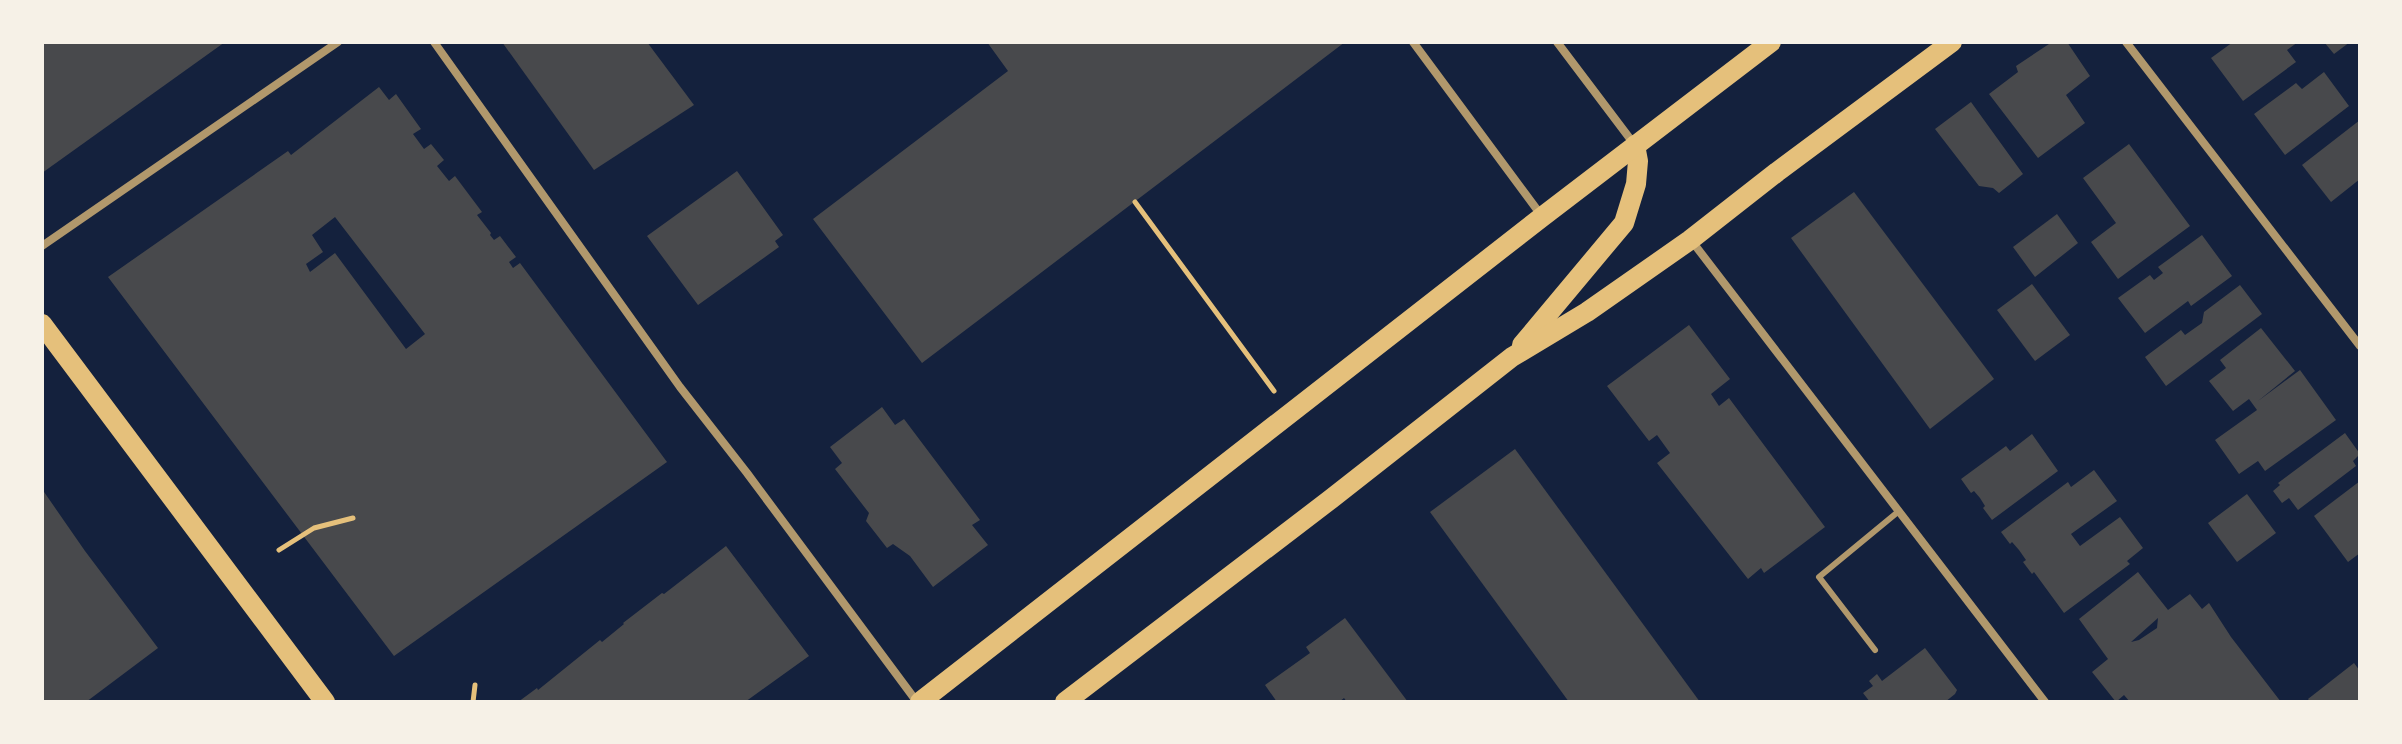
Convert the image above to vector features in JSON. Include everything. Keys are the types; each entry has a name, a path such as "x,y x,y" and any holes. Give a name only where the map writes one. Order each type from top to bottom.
{"main road":[{"path":"919,702 1771,42"},
{"path":"1065,702 1512,357 1587,312 1690,240 1952,42"},
{"path":"1512,357 1624,223 1636,184 1638,161 1635,145"},
{"path":"42,324 325,702"}],"street":[{"path":"42,246 338,42"},
{"path":"434,42 680,387 919,702"},
{"path":"1413,42 1542,217"},
{"path":"1557,42 1635,145"},
{"path":"2126,42 2360,346"},
{"path":"1690,240 2045,702"}],"lane":[{"path":"1875,650 1819,577 1899,511"}],"path":[{"path":"1135,202 1291,412"},
{"path":"279,550 314,528 353,518"},
{"path":"473,702 475,685"}],"building":[{"path":"42,42 225,42 42,173"},
{"path":"502,42 647,42 694,105 594,170"},
{"path":"987,42 1345,42 922,363 813,219 1008,71"},
{"path":"2052,42 2067,42 2090,76 2066,95 2085,123 2038,158 1989,94 2018,72 2016,66"},
{"path":"2233,42 2298,42 2287,50 2296,62 2243,101 2211,58"},
{"path":"2324,42 2350,42 2334,54"},
{"path":"2324,72 2349,106 2285,155 2254,114 2296,83 2302,89"},
{"path":"379,87 389,100 396,94 421,129 413,134 424,149 431,144 444,160 437,166 449,181 455,176 482,212 477,215 490,235 494,240 500,236 516,257 509,262 513,268 520,263 667,462 394,656 108,277 288,151 291,155","holes":["335,217 425,334 406,349 335,253 310,272 306,264 323,252 312,235"]},
{"path":"1971,102 2023,174 1999,193 1993,188 1979,186 1935,129"},
{"path":"2360,120 2360,179 2331,202 2302,165"},
{"path":"2129,144 2190,226 2118,279 2091,242 2116,223 2083,178"},
{"path":"737,171 783,235 775,241 779,247 698,305 647,236"},
{"path":"1854,192 1994,379 1930,429 1791,238"},
{"path":"2057,214 2078,243 2035,277 2013,247"},
{"path":"2202,235 2232,276 2191,306 2188,301 2145,333 2118,298 2150,275 2154,280 2163,273 2158,267"},
{"path":"2032,284 2070,335 2035,361 1997,310"},
{"path":"2240,285 2262,314 2166,386 2145,357 2181,330 2185,335 2202,323 2204,312"},
{"path":"1689,325 1730,379 1711,394 1719,406 1729,398 1825,527 1764,573 1761,568 1748,579 1657,463 1670,453 1657,435 1649,441 1607,386"},
{"path":"2261,328 2295,371 2258,401 2300,370 2336,420 2265,471 2258,461 2239,474 2215,440 2257,410 2249,399 2233,411 2209,381 2226,368 2220,360"},
{"path":"882,407 895,425 904,419 980,520 972,525 988,545 933,587 910,556 893,544 887,548 866,521 869,513 835,469 842,463 830,447"},
{"path":"2345,433 2360,454 2353,461 2356,466 2298,510 2289,498 2282,503 2273,491 2280,485 2278,483"},
{"path":"2032,434 2058,471 1992,520 1980,498 1974,491 1971,493 1961,479 2006,446 2010,451"},
{"path":"1515,449 1700,702 1569,702 1430,512"},
{"path":"2094,470 2117,501 2071,534 2080,546 2120,517 2143,548 2127,561 2130,564 2064,613 2023,562 2026,560 2019,550 2001,532 2068,482 2071,487"},
{"path":"2360,481 2360,553 2348,562 2314,516"},
{"path":"42,489 158,648 86,702 42,702"},
{"path":"2247,494 2276,533 2237,562 2208,523"},
{"path":"726,546 809,656 745,702 518,702 538,690 600,640 602,642"},
{"path":"2138,572 2168,610 2190,594 2202,609 2209,603 2281,702 2130,702 2124,695 2116,702 2092,672 2108,659 2079,619","holes":["2158,618 2157,628 2139,640 2131,642"]},
{"path":"1345,618 1408,702 1347,702 1344,698 1339,702 1277,702 1265,685 1310,653 1306,647"},
{"path":"1925,648 1957,690 1955,694 1945,702 1870,702 1863,693 1873,686 1869,681 1877,674 1882,681"},
{"path":"2354,663 2360,671 2360,702 2310,702 2308,699"}]}
